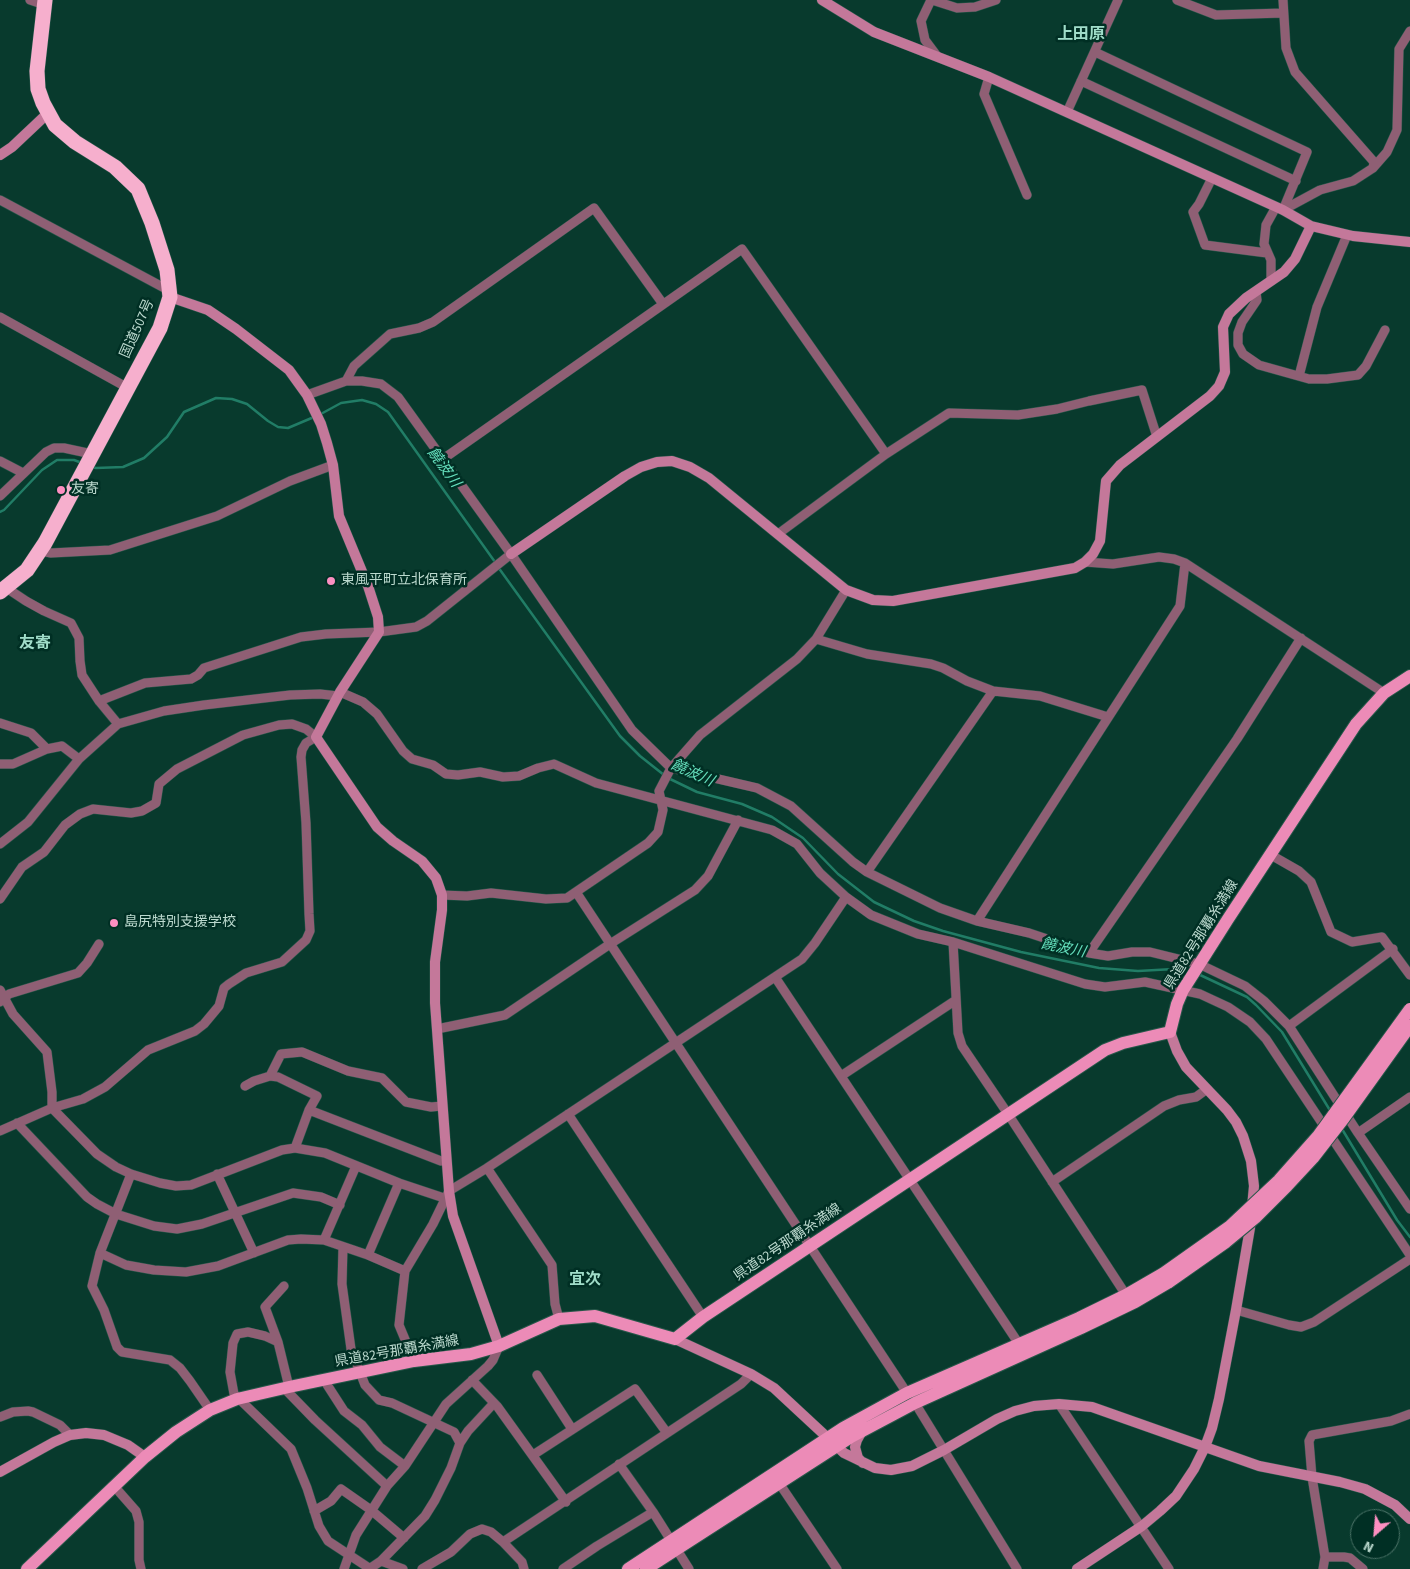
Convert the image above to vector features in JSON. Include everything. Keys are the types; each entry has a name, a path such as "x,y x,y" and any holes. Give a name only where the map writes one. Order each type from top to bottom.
{"highway":[{"name":"国道507号","path":"4,589 26,570 40,551 160,328 170,294 167,270 152,223 138,189 115,167 74,142 55,125 47,114 38,89 40,2"}],"main road":[{"name":"県道82号那覇糸満線","path":"27,1569 145,1457 176,1432 210,1410 237,1399 414,1361 472,1354 499,1346 559,1319 595,1316 675,1339 703,1317 1105,1050 1123,1043 1170,1032 1177,1004 1198,967 1356,724 1384,694 1410,676"},
{"path":"628,1569 779,1483 831,1442 862,1431 911,1398 1081,1328 1135,1302 1229,1227 1279,1180 1318,1136 1410,1009"},
{"path":"646,1569 673,1545 831,1442 911,1398 1019,1344 1166,1277 1230,1238 1266,1208 1297,1176 1344,1118 1410,1026"}],"street":[{"path":"822,0 874,32 989,77 1280,208 1312,226 1347,235 1410,242"},
{"path":"937,56 925,40 921,21 932,0 957,8 975,7 996,0"},
{"path":"1067,112 1118,0"},
{"path":"1177,0 1216,15 1283,13"},
{"path":"1283,0 1286,48 1295,72 1374,162 1373,168"},
{"path":"1280,208 1320,190 1353,181 1373,168 1388,152 1397,130 1399,49 1410,31"},
{"path":"1095,52 1307,152 1296,181 1280,208 1266,225 1264,244 1272,260 1271,281"},
{"path":"989,77 984,94 1027,195"},
{"path":"1082,81 1296,181"},
{"path":"0,155 12,147 47,114"},
{"path":"1212,178 1193,212 1205,245 1267,253"},
{"path":"0,200 170,294 208,310 289,370 308,395 321,424 333,464 339,516 368,586 378,617 379,632 339,694 316,737 306,743 302,750 310,931 306,940 282,962 246,973 228,984 224,988 218,1006 204,1024 195,1031 148,1050 105,1087 83,1099 52,1108 0,1131"},
{"path":"346,381 354,366 390,334 418,328 433,322 594,208 662,304"},
{"path":"98,701 145,683 191,679 204,668 301,637 379,632 416,627 427,621 486,576 509,556 625,476 641,467 657,462 672,461 690,467 708,478 846,590 873,600 893,601 1068,571 1085,562 1100,541 1106,481 1120,465 1210,396 1219,386 1225,372 1223,327 1229,314 1284,272 1295,259 1312,226"},
{"path":"1299,376 1317,306 1347,235"},
{"path":"443,459 742,249 886,454"},
{"path":"1256,292 1257,300 1242,322 1238,333 1238,345 1243,354 1259,365 1309,379 1358,375 1366,366 1385,330"},
{"path":"0,318 128,388"},
{"path":"308,395 346,381 362,380 381,384 398,396 632,730 670,770 757,788 791,806 853,862 867,872 940,908 977,921 1029,933 1089,953 1108,956 1132,952 1150,952 1198,967 1245,986 1264,1000 1289,1026 1358,1134 1410,1209"},
{"path":"778,534 886,454 949,413 1018,415 1057,409 1142,390 1157,437"},
{"path":"0,496 22,473 46,452 54,448 64,448 91,456"},
{"path":"0,461 22,473"},
{"path":"40,551 65,553 110,550 217,516 290,481 333,464"},
{"path":"1085,562 1113,564 1159,557 1185,563 1384,694"},
{"path":"977,921 1180,606 1185,563"},
{"path":"4,589 70,623 79,638 82,675 98,701 118,724"},
{"path":"442,895 467,896 491,893 557,900 567,898 648,843 658,832 663,810 660,796 670,770 700,735 798,659 816,639 846,590"},
{"path":"1089,953 1237,739 1301,638"},
{"path":"816,639 867,654 931,664 993,691 1040,696 1108,717"},
{"path":"867,872 993,691"},
{"path":"2,839 28,822 79,759 118,724 164,711 204,705 290,694 339,694 363,702 377,714 403,752 412,759 433,765 446,774 458,775 480,772 503,777 519,776 554,764 596,782 660,796 772,830 798,844 820,873 846,897 871,915 918,934 953,942 1086,984 1105,987 1145,982 1186,987 1228,1007 1250,1022 1266,1039 1410,1255"},
{"path":"0,723 31,733 47,749"},
{"path":"0,899 22,867 44,852 65,824 80,814 93,808 130,813 142,811 156,803 159,784 177,769 243,735 279,725 292,724 306,729 316,737 377,827 393,841 422,861 436,878 442,895 442,910 435,962 435,1004 447,1195 499,1346 493,1360 446,1404 405,1466 387,1486 356,1535 344,1569"},
{"path":"0,764 12,764 47,749 62,746 79,759"},
{"path":"437,1029 505,1015 610,944 695,890 708,876 738,820"},
{"path":"1271,855 1299,871 1310,882 1331,932 1352,942 1382,937 1393,949 1410,975"},
{"path":"576,892 911,1398 1017,1569"},
{"path":"414,1361 399,1325 405,1271 433,1224 447,1195 802,959 846,897"},
{"path":"953,942 958,1033 962,1046 1126,1295"},
{"path":"99,944 78,973 1,997 13,1014 47,1052 52,1108 97,1154 116,1167 131,1174 176,1186 191,1185 282,1150 295,1148 325,1153 399,1183 447,1195"},
{"path":"1289,1026 1393,949"},
{"path":"775,977 1019,1344"},
{"path":"841,1076 956,1000"},
{"path":"1077,1569 1142,1526 1176,1496 1194,1469 1206,1447 1219,1399 1236,1310 1250,1228 1254,1186 1252,1161 1236,1122 1186,1067 1177,1051 1170,1032"},
{"path":"270,1076 281,1054 302,1052 348,1071 382,1078 406,1102 431,1107 442,1106"},
{"path":"245,1086 270,1076 278,1077 317,1096 309,1110 295,1148"},
{"path":"1052,1182 1164,1106 1179,1100 1196,1097 1207,1089"},
{"path":"1358,1134 1410,1097"},
{"path":"309,1110 441,1161 446,1161"},
{"path":"568,1114 703,1317"},
{"path":"17,1123 87,1197 96,1204 116,1214 154,1226 177,1229 202,1224 293,1193 321,1197 340,1204"},
{"path":"324,1240 356,1166"},
{"path":"487,1168 552,1266 555,1304 559,1319"},
{"path":"131,1174 100,1253 92,1286 104,1310 117,1347 122,1352 170,1360 180,1368 210,1410"},
{"path":"217,1174 254,1253"},
{"path":"368,1255 399,1183"},
{"path":"100,1253 126,1265 154,1270 186,1272 218,1266 288,1240 324,1240 368,1255 405,1271"},
{"path":"343,1247 342,1284 351,1349 365,1385 379,1400 392,1403 454,1432 460,1443"},
{"path":"1236,1310 1301,1327 1314,1322 1410,1258"},
{"path":"284,1286 265,1307 278,1342 286,1387 315,1420 387,1486"},
{"path":"278,1342 265,1336 248,1332 237,1334 233,1343 230,1372 234,1394 237,1399 291,1449 319,1526 328,1541 369,1568 381,1561 425,1516 451,1468 460,1443 494,1403"},
{"path":"675,1339 751,1374 774,1388 848,1456 875,1468 900,1469 923,1461 997,1419 1015,1411 1034,1406 1059,1404 1092,1406 1259,1466 1340,1482 1365,1490 1395,1505 1410,1519"},
{"path":"503,1542 566,1502 619,1464 741,1384 751,1374"},
{"path":"537,1375 572,1430"},
{"path":"324,1380 344,1411 362,1425 380,1448 405,1466"},
{"path":"472,1380 494,1403 566,1502"},
{"path":"533,1455 635,1389 667,1433"},
{"path":"1059,1404 1169,1569"},
{"path":"0,1417 13,1412 33,1412 60,1425 70,1435"},
{"path":"1323,1569 1326,1557 1312,1477 1309,1441 1312,1435 1392,1421 1410,1414"},
{"path":"862,1431 855,1447 858,1458 867,1466"},
{"path":"0,1472 70,1435 86,1433 104,1434 128,1445 145,1457"},
{"path":"619,1464 689,1569"},
{"path":"779,1483 837,1569"},
{"path":"114,1486 136,1511 139,1522 139,1560 141,1569"},
{"path":"314,1511 331,1501 341,1489 371,1510 404,1538"},
{"path":"564,1569 652,1512"},
{"path":"422,1569 451,1552 470,1534 482,1529 491,1532 503,1542 522,1562 524,1569"},
{"path":"1326,1557 1344,1556 1350,1558 1363,1569"},
{"path":"381,1561 403,1569"}],"waterway":[{"name":"饒波川","path":"92,467 123,467 144,458 167,437 184,412 216,398 232,399 247,404 278,427 288,428 314,417"},
{"name":"饒波川","path":"319,415 341,403 362,400 376,404 388,412 495,562"},
{"name":"饒波川","path":"0,512 42,470 57,460 74,460 82,463"},
{"name":"饒波川","path":"498,567 620,736 640,756 664,775"},
{"name":"饒波川","path":"668,778 697,792 742,804 772,817 803,838 838,874 874,902 914,921 943,931 1021,952 1099,968 1138,971 1174,969 1190,972"},
{"name":"饒波川","path":"1198,974 1247,997 1256,1005 1282,1032 1331,1112"},
{"name":"饒波川","path":"1342,1129 1397,1220 1410,1237"}],"place":[{"name":"友寄","path":"61,490"},
{"name":"東風平町立北保育所","path":"331,581"},
{"name":"島尻特別支援学校","path":"114,923"}],"district":[{"name":"上田原","path":"1081,35"},
{"name":"友寄","path":"35,644"},
{"name":"宜次","path":"585,1280"}]}
